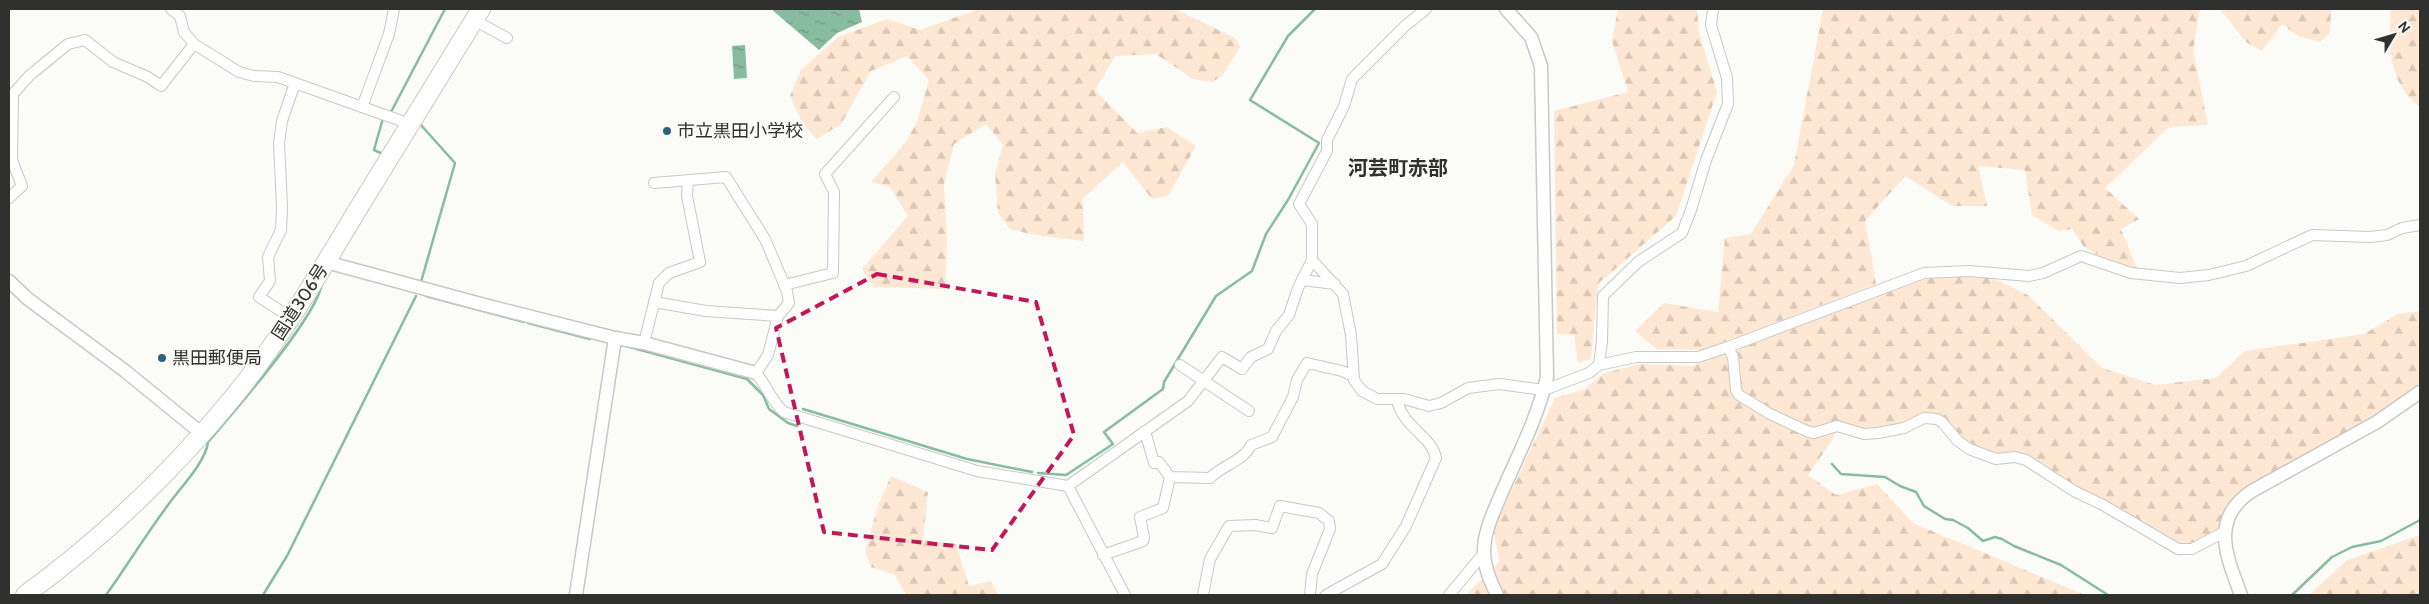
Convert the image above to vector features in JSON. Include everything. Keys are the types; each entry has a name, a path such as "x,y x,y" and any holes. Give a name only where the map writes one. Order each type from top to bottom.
{"highway":[{"name":"国道306号","path":"25,595 118,520 201,433 241,387 326,262 478,14"}],"street":[{"path":"171,9 180,16 184,32 194,44 239,72 254,76 278,77 410,124"},
{"path":"362,107 389,34 394,9"},
{"path":"326,262 756,373 765,383 777,406 793,416 977,471 1068,486 1188,401 1204,383 1222,357 1242,369 1251,357 1268,348 1276,331 1289,315 1302,280 1312,260 1312,224 1299,204 1327,151 1327,140 1344,106 1349,86 1356,76 1426,9"},
{"path":"1497,595 1486,573 1484,553 1492,516 1544,390 1547,377 1541,66 1531,37 1506,9"},
{"path":"1599,365 1602,341 1603,296 1638,262 1682,233 1698,191 1706,160 1724,116 1728,88 1725,67 1711,25 1713,9"},
{"path":"478,14 507,38"},
{"path":"9,198 22,186 12,160 13,94 28,76 68,44 85,40 113,62 148,77 161,86 194,44"},
{"path":"290,317 259,297 270,280 268,257 281,230 282,207 279,143 282,121 295,83"},
{"path":"784,285 833,273 834,192 825,174 894,97"},
{"path":"654,183 726,177 766,239 789,303 778,316 768,355 756,373"},
{"path":"644,343 660,283 665,276 700,262 687,196 688,180"},
{"path":"1312,260 1343,294 1354,363 1353,376 1358,385 1368,395 1377,399 1404,399 1429,406 1440,403 1468,388 1500,384 1544,390 1590,373 1599,365 1636,357 1698,357 1924,273 1969,270 2029,276 2043,273 2081,256 2093,258 2131,273 2180,278 2209,275 2246,266 2312,234 2370,237 2387,235 2402,228 2420,225"},
{"path":"1302,280 1335,284"},
{"path":"9,281 201,433"},
{"path":"654,302 706,312 778,316"},
{"path":"576,595 615,338"},
{"path":"1728,347 1733,357 1736,390 1739,395 1770,414 1809,432 1814,433 1837,426 1864,434 1878,433 1904,428 1924,418 1937,419 1942,422 1957,440 1969,449 1996,459 2015,457 2026,460 2074,491 2103,505 2178,549 2192,549 2224,532"},
{"path":"1170,477 1210,478 1222,467 1249,450 1251,445 1272,437 1287,411 1297,380 1307,363 1342,371 1353,376"},
{"path":"1180,365 1204,383 1249,411"},
{"path":"2241,595 2228,560 2224,532 2231,512 2246,495 2369,426 2420,392"},
{"path":"1326,595 1382,564 1406,526 1436,458 1432,448 1401,414 1397,400"},
{"path":"1103,555 1143,540 1140,517 1163,508 1170,477 1159,462 1154,463 1145,431"},
{"path":"1068,486 1125,595"},
{"path":"1202,595 1210,559 1229,526 1255,525 1272,528 1280,506 1319,513 1329,521 1330,529 1312,574 1310,595"},
{"path":"1449,595 1484,553"}],"highlighted area":[{"path":"877,274 1036,302 1074,435 992,550 824,532 776,328"}],"green space":[{"path":"979,9 1175,9 1235,38 1240,47 1222,76 1212,82 1193,79 1156,54 1115,56 1095,90 1137,133 1167,127 1196,146 1168,196 1152,199 1123,162 1083,198 1084,241 1035,235 1010,229 998,213 995,173 1003,145 986,124 954,144 944,184 947,239 945,289 874,287 862,269 908,216 890,187 871,182 906,142 917,122 929,80 907,56 871,71 841,124 817,139 803,124 790,96 801,70 838,37 887,19 920,30"},
{"path":"1618,9 1697,9 1699,32 1717,92 1676,216 1598,284 1591,359 1578,363 1574,335 1557,334 1554,111 1628,92 1612,41"},
{"path":"1823,9 2200,9 2193,50 2208,125 2169,127 2105,188 2139,219 2121,229 2138,271 2112,263 2084,247 2072,229 2058,231 2032,215 2025,170 1978,166 1987,206 1952,206 1905,176 1865,221 1876,284 1704,350 1657,349 1635,331 1664,303 1718,312 1725,238 1751,234 1794,165"},
{"path":"2220,9 2331,9 2330,32 2320,42 2298,36 2282,24 2262,51 2246,42"},
{"path":"2391,9 2420,9 2420,107 2409,98 2402,87 2392,63 2390,49"},
{"path":"1942,276 1992,278 2028,295 2102,368 2156,385 2216,378 2245,351 2364,334 2398,314 2420,311 2420,384 2373,420 2249,485 2228,506 2217,533 2193,546 2180,547 2029,458 1996,456 1958,436 1945,419 1865,431 1840,422 1833,439 1808,475 1836,495 1877,484 1913,523 2085,595 1466,595 1500,561 1493,530 1555,398 1585,389 1604,373 1641,364 1692,366 1914,281"},
{"path":"891,476 928,492 923,540 956,544 969,586 991,581 998,595 906,595 895,575 871,567 865,551 879,503"},
{"path":"2420,535 2420,595 2309,595 2347,560"}],"water":[{"path":"771,9 859,9 862,22 837,33 819,50"},
{"path":"745,45 747,78 734,79 732,46"}],"waterway":[{"path":"393,113 391,112 445,9"},
{"path":"1038,473 1066,475 1113,444 1104,432 1163,389 1164,382 1216,296 1252,271 1266,234 1288,200 1319,143 1250,100 1288,36 1315,9"},
{"path":"382,155 374,150 383,118"},
{"path":"420,124 455,163 421,282"},
{"path":"106,595 156,521 194,471 203,456 208,442 254,388 291,340 317,298 322,283"},
{"path":"263,595 287,556 416,296"},
{"path":"426,296 524,322"},
{"path":"528,323 590,339"},
{"path":"626,346 747,379 763,395 769,409 788,423 797,426 799,422"},
{"path":"803,409 967,459 1032,472"},
{"path":"1832,464 1841,474 1885,477 1900,486 1916,492 1924,506 1945,519 1953,520 1968,528 1983,541 1995,537 2002,539 2014,546 2061,565 2108,595"},
{"path":"2292,595 2332,557 2352,547 2381,541 2420,520"}],"place":[{"name":"市立黒田小学校","path":"667,131"},
{"name":"黒田郵便局","path":"162,358"}],"district":[{"name":"河芸町赤部","path":"1398,168"}]}
